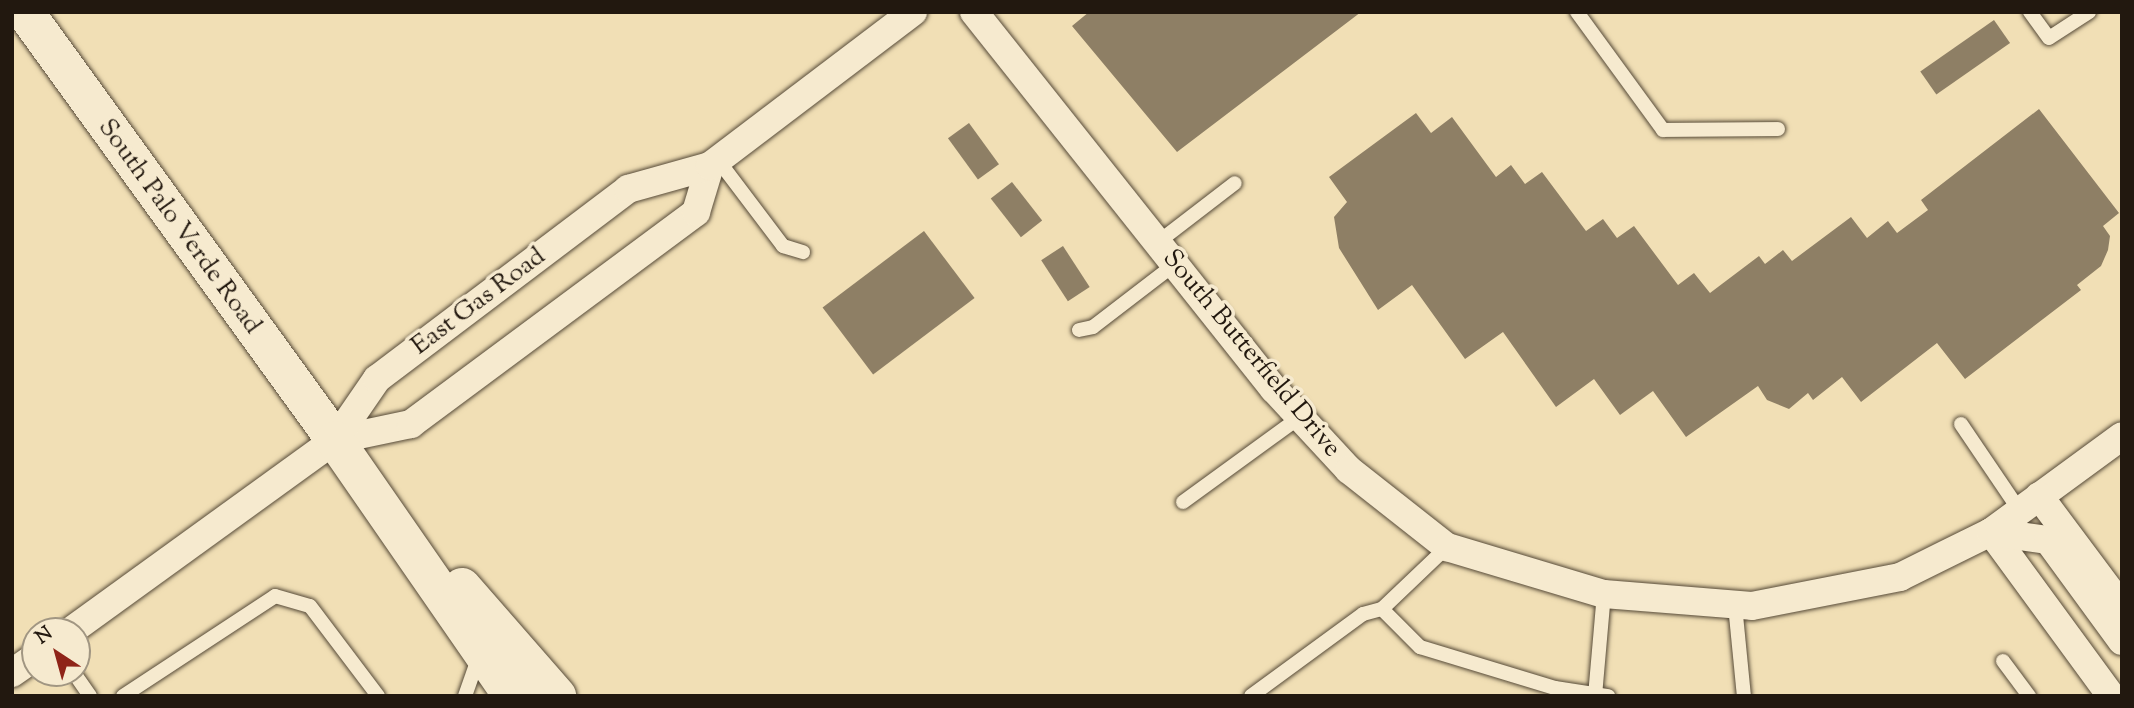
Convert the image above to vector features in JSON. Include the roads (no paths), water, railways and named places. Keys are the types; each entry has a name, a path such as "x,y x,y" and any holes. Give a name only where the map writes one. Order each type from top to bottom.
{"main road":[{"name":"South Palo Verde Road","path":"25,12 335,440 512,696"},
{"name":"South Palo Verde Road","path":"335,440 557,696"}],"street":[{"name":"East Gas Road","path":"90,617 335,440 377,379 628,189 714,163 914,12"},
{"name":"South Butterfield Drive","path":"974,12 1300,417 1349,470 1447,547 1604,594 1735,605 1900,577 1992,532 2122,436"},
{"path":"335,440 411,424 696,212 714,163"},
{"path":"2029,503 2122,607"},
{"path":"1992,532 2048,540 2122,641"},
{"path":"1992,532 2111,696"}],"lane":[{"path":"1577,12 1663,130 1778,129"},
{"path":"2030,12 2049,38 2089,12"},
{"path":"714,163 783,246 803,252"},
{"path":"1079,330 1093,327 1235,183"},
{"path":"1183,502 1300,417"},
{"path":"1961,424 2029,503"},
{"path":"1251,696 1363,614 1382,609 1447,547"},
{"path":"1382,609 1420,647 1599,695 1604,594"},
{"path":"123,696 275,596 310,606 378,696"},
{"path":"1735,605 1744,696"},
{"path":"465,696 481,651"},
{"path":"2003,661 2029,696"}]}
